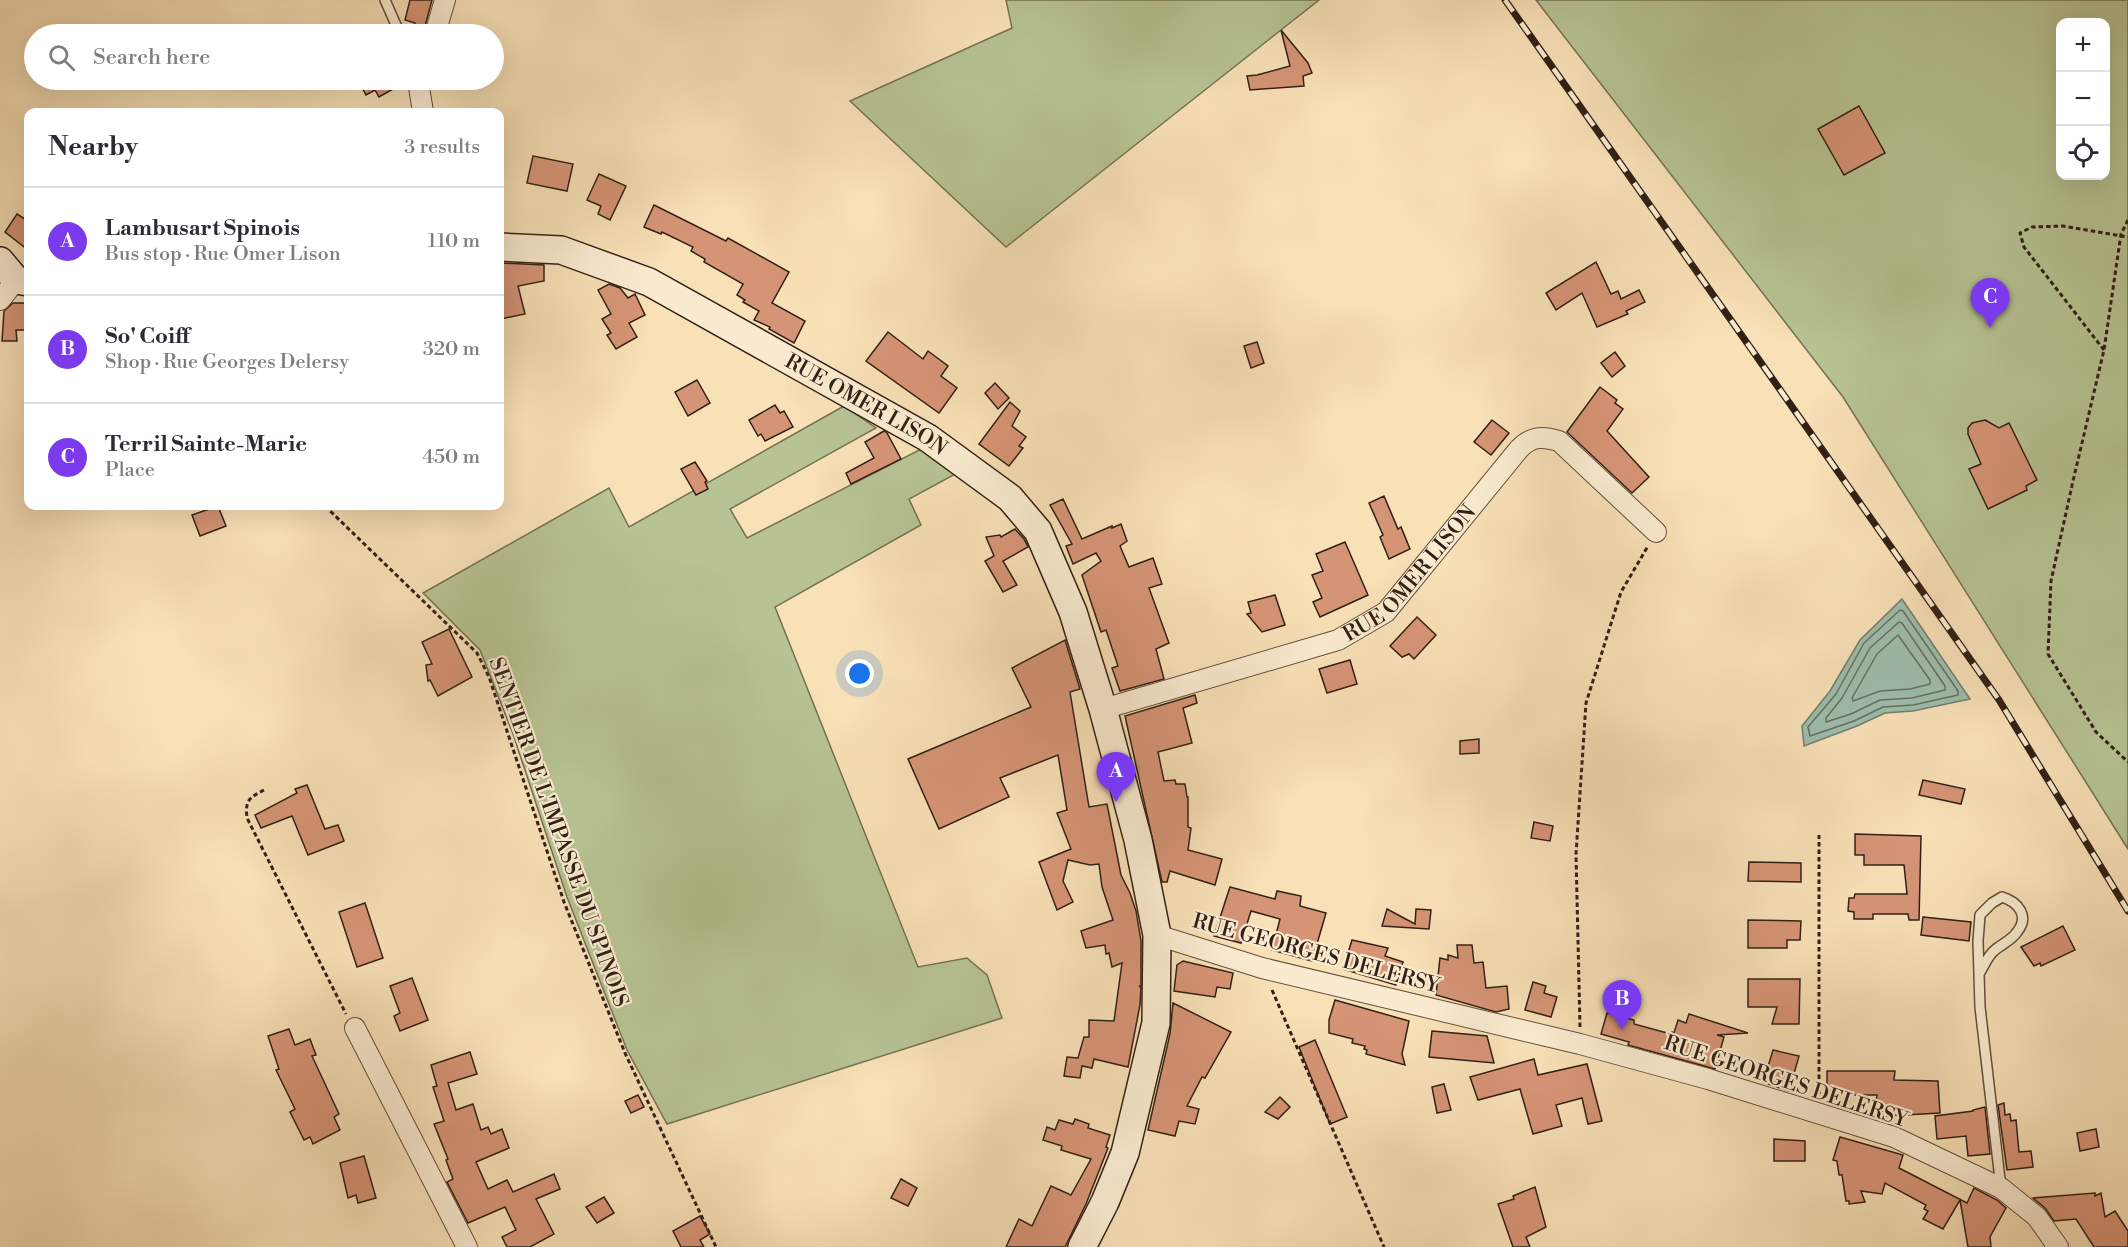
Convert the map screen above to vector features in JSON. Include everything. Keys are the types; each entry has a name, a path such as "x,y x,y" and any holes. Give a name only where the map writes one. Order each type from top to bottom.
{"street":[{"path":"438,24 444,0"},
{"path":"420,90 422,108"},
{"name":"RUE OMER LISON","path":"504,247 561,250 649,282 928,438 1010,498 1038,531 1073,612 1103,709 1138,840 1157,935 1156,1023 1125,1154 1105,1202 1082,1247"},
{"name":"RUE OMER LISON","path":"1103,709 1338,640 1386,612 1519,449 1527,441 1536,438 1544,437 1559,441 1656,532"},
{"name":"RUE GEORGES DELERSY","path":"1157,935 1262,968 1580,1044 1708,1079 1894,1137 2001,1188 2037,1217 2058,1247"},
{"path":"355,1028 467,1247"}],"lane":[{"path":"386,0 396,24"},
{"path":"1979,974 1993,951 2018,932 2022,919 2021,908 2013,900 2002,897 1980,915 1978,941 1979,974 1980,1007 2001,1188"}],"path":[{"path":"2128,220 2121,234 2104,350 2051,581 2048,654 2096,732 2128,762"},
{"path":"2104,350 2024,247 2020,233 2032,227 2063,226 2128,237"},
{"name":"SENTIER DE L'IMPASSE DU SPINOIS","path":"329,510 477,653 489,677 564,902 625,1053 716,1247"},
{"path":"1580,1044 1576,854 1586,703 1621,592 1656,532"},
{"path":"264,790 252,796 248,802 247,818 334,992 355,1028"},
{"path":"1819,835 1819,1114"},
{"path":"1262,968 1384,1247"}],"green space":[{"path":"1006,0 1319,0 1006,247 850,101 1012,28"},
{"path":"1536,0 2128,0 2128,849 1843,397"},
{"path":"844,406 876,428 730,509 747,538 925,447 961,471 909,499 921,525 775,607 918,967 967,958 987,975 1002,1018 667,1124 627,1050 567,897 513,734 480,650 423,593 609,488 629,527"}],"water":[{"path":"1902,599 1970,699 1913,711 1885,713 1804,746 1802,726 1830,691 1860,640"}],"building":[{"path":"410,0 432,0 426,24 415,24 405,20"},
{"path":"1281,30 1308,63 1312,73 1303,76 1304,86 1250,90 1247,76 1290,66"},
{"path":"363,90 375,90 366,95"},
{"path":"375,90 391,90 379,97"},
{"path":"1859,106 1885,153 1844,175 1818,129"},
{"path":"533,156 573,164 567,191 527,183"},
{"path":"599,174 626,186 610,220 598,214 601,206 587,200"},
{"path":"654,205 726,241 728,238 789,272 772,303 805,321 794,343 769,329 770,327 754,320 759,311 743,302 745,300 737,295 743,284 704,262 705,259 691,251 693,247 662,232 661,234 644,227"},
{"path":"17,214 24,218 24,247 5,232"},
{"path":"1596,262 1611,294 1618,291 1621,299 1639,290 1645,302 1626,311 1628,314 1597,327 1582,293 1556,310 1546,293"},
{"path":"504,263 544,265 544,281 518,286 525,314 504,318"},
{"path":"609,284 620,288 628,298 635,294 645,315 629,323 637,337 616,349 607,335 611,333 602,319 611,314 598,290"},
{"path":"13,303 24,303 24,330 16,330 17,341 2,341 4,311"},
{"path":"888,332 923,359 928,351 948,366 941,376 957,388 939,413 866,361"},
{"path":"1257,342 1264,363 1251,368 1244,346"},
{"path":"1615,352 1625,366 1612,377 1601,363"},
{"path":"697,380 710,403 688,416 675,392"},
{"path":"995,383 1009,398 998,409 985,393"},
{"path":"1600,387 1617,400 1615,403 1623,409 1607,431 1649,477 1632,493 1567,432"},
{"path":"1010,402 1020,411 1012,426 1026,437 1019,446 1023,448 1009,466 979,444"},
{"path":"775,405 780,413 784,411 793,427 765,441 761,434 758,436 749,420"},
{"path":"1492,420 1509,433 1491,455 1474,442"},
{"path":"1985,420 1999,428 2009,423 2037,480 2026,486 2027,490 1988,509 1969,469 1981,464 1968,434 1968,428 1972,423"},
{"path":"884,431 901,459 851,484 846,473 874,458 865,442"},
{"path":"695,462 707,481 705,482 708,489 696,495 681,469"},
{"path":"1384,496 1398,529 1401,527 1410,549 1389,559 1380,537 1383,535 1369,503"},
{"path":"1063,499 1082,539 1121,524 1127,541 1120,546 1129,567 1153,558 1162,584 1149,588 1169,643 1156,649 1164,679 1120,691 1112,668 1118,666 1106,630 1101,632 1082,575 1101,561 1096,553 1073,564 1066,546 1072,544 1050,505"},
{"path":"206,510 220,510 226,526 200,536 192,515"},
{"path":"1015,529 1028,547 1003,561 1017,585 1003,592 985,561 994,556 986,537 1000,535 1001,537"},
{"path":"1345,542 1368,595 1320,617 1313,602 1322,598 1312,575 1323,571 1316,554"},
{"path":"1275,595 1285,625 1262,632 1247,614 1251,613 1248,602"},
{"path":"1417,617 1436,635 1414,659 1409,654 1402,657 1390,646"},
{"path":"449,629 472,677 438,696 430,680 428,681 426,665 432,664 422,642"},
{"path":"1065,640 1080,689 1070,692 1089,807 1107,804 1121,875 1136,911 1141,941 1140,1005 1128,1067 1094,1059 1092,1068 1082,1066 1080,1078 1064,1076 1067,1057 1078,1058 1084,1037 1089,1037 1089,1020 1114,1021 1122,963 1112,967 1105,945 1086,948 1081,931 1113,920 1102,887 1099,864 1090,865 1068,860 1063,881 1073,902 1057,910 1039,862 1071,849 1057,813 1067,810 1058,755 1000,778 1009,797 939,829 908,759 1031,707 1012,668"},
{"path":"1350,660 1357,684 1327,693 1319,669"},
{"path":"1195,695 1197,703 1183,708 1192,743 1158,752 1164,781 1175,780 1176,784 1185,784 1188,797 1188,827 1191,828 1188,850 1222,859 1215,885 1170,871 1167,882 1162,882 1125,716"},
{"path":"1479,739 1479,753 1460,754 1460,741"},
{"path":"1923,780 1965,789 1961,804 1919,795"},
{"path":"307,785 325,829 338,825 344,841 308,855 292,816 261,828 255,815 297,793 295,789"},
{"path":"1534,822 1553,826 1550,841 1531,838"},
{"path":"1855,834 1921,836 1919,920 1909,920 1908,914 1873,914 1873,919 1854,919 1854,912 1848,911 1849,898 1854,898 1855,894 1907,894 1904,865 1864,865 1864,855 1855,855"},
{"path":"1749,862 1801,863 1801,882 1748,881"},
{"path":"1230,887 1275,899 1277,891 1301,896 1300,906 1326,913 1312,961 1272,950 1280,919 1251,911 1241,943 1214,936"},
{"path":"365,903 383,958 357,967 339,912"},
{"path":"1387,909 1415,924 1416,909 1431,910 1429,929 1382,926"},
{"path":"1923,917 1971,922 1969,941 1921,935"},
{"path":"1748,920 1801,921 1800,940 1787,940 1787,948 1748,948"},
{"path":"2063,926 2075,950 2041,966 2040,963 2034,966 2021,947"},
{"path":"1352,940 1388,948 1385,956 1403,962 1396,985 1343,969"},
{"path":"1457,945 1472,945 1474,963 1483,962 1486,988 1507,986 1509,1009 1496,1012 1436,995 1440,958 1448,960 1448,955 1458,958"},
{"path":"1183,961 1233,973 1230,989 1217,987 1215,997 1174,991 1177,965"},
{"path":"412,978 428,1020 400,1031 394,1016 400,1013 390,986"},
{"path":"1748,979 1800,979 1799,1024 1772,1024 1777,1007 1748,1007"},
{"path":"1533,982 1546,986 1544,993 1557,997 1551,1017 1525,1010"},
{"path":"1335,1000 1409,1021 1402,1054 1405,1065 1366,1054 1365,1046 1352,1043 1353,1039 1329,1033 1329,1020"},
{"path":"1173,1003 1231,1032 1205,1078 1202,1077 1187,1106 1199,1109 1195,1124 1179,1121 1175,1136 1148,1130 1170,1034"},
{"path":"1607,1013 1634,1020 1634,1024 1671,1034 1674,1033 1678,1020 1686,1023 1689,1014 1748,1033 1717,1035 1724,1037 1715,1069 1628,1045 1629,1042 1601,1034"},
{"path":"289,1029 295,1045 310,1039 316,1055 312,1056 339,1114 334,1117 340,1130 313,1144 310,1137 304,1140 290,1112 295,1109 276,1070 279,1069 268,1036"},
{"path":"1432,1031 1487,1036 1494,1063 1429,1057"},
{"path":"1315,1040 1347,1117 1330,1124 1299,1047"},
{"path":"1773,1050 1799,1056 1789,1091 1768,1084 1769,1081 1764,1080"},
{"path":"470,1052 477,1074 448,1083 456,1110 473,1104 481,1130 488,1127 491,1134 502,1129 509,1148 476,1162 488,1189 507,1180 513,1192 554,1174 560,1189 536,1199 554,1234 530,1247 507,1247 502,1237 516,1230 505,1207 468,1223 447,1182 453,1179 446,1160 448,1159 434,1124 444,1121 433,1087 437,1086 431,1065"},
{"path":"1534,1059 1538,1075 1587,1064 1602,1121 1588,1124 1582,1098 1556,1105 1562,1126 1533,1134 1520,1089 1478,1100 1470,1077"},
{"path":"1827,1071 1895,1071 1894,1080 1938,1081 1940,1113 1887,1116 1888,1112 1875,1110 1877,1095 1827,1095"},
{"path":"1444,1084 1451,1110 1437,1113 1432,1087"},
{"path":"638,1095 644,1107 631,1113 625,1101"},
{"path":"1280,1097 1290,1107 1278,1119 1265,1112"},
{"path":"2004,1103 2005,1115 2010,1114 2011,1121 2016,1120 2019,1152 2031,1151 2033,1167 2007,1170 1998,1105"},
{"path":"1985,1107 1990,1154 1968,1156 1966,1136 1937,1139 1935,1116 1973,1111"},
{"path":"1075,1119 1089,1124 1088,1128 1110,1135 1106,1147 1108,1148 1086,1204 1065,1247 1006,1247 1019,1219 1032,1226 1051,1186 1071,1195 1091,1159 1061,1150 1062,1146 1043,1140 1047,1127 1055,1130 1059,1120 1073,1124"},
{"path":"2096,1129 2099,1147 2080,1151 2077,1133"},
{"path":"1840,1137 1903,1155 1899,1168 1967,1203 1974,1188 1997,1200 2006,1208 1990,1237 1991,1247 1968,1247 1960,1200 1943,1229 1923,1219 1928,1211 1924,1209 1926,1205 1885,1183 1882,1194 1861,1191 1865,1202 1849,1204 1849,1201 1846,1201 1842,1175 1839,1175 1837,1161 1833,1160"},
{"path":"1774,1139 1805,1141 1805,1161 1774,1161"},
{"path":"364,1156 376,1198 358,1203 356,1195 348,1198 340,1163"},
{"path":"901,1179 917,1188 908,1206 891,1198"},
{"path":"1535,1187 1546,1227 1526,1237 1530,1247 1513,1247 1498,1204 1514,1199 1513,1196"},
{"path":"2095,1193 2095,1196 2101,1193 2105,1217 2115,1211 2128,1231 2128,1247 2094,1247 2076,1219 2054,1221 2045,1208 2033,1198"},
{"path":"604,1197 614,1213 597,1223 586,1207"},
{"path":"700,1216 710,1234 700,1240 704,1247 681,1247 673,1231"}],"railway":[{"path":"1505,0 1999,700 2128,911"}],"place":[{"name":"Terril Sainte-Marie","path":"1990,328"},
{"name":"Lambusart Spinois","path":"1116,802"},
{"name":"So' Coiff","path":"1622,1030"}]}
